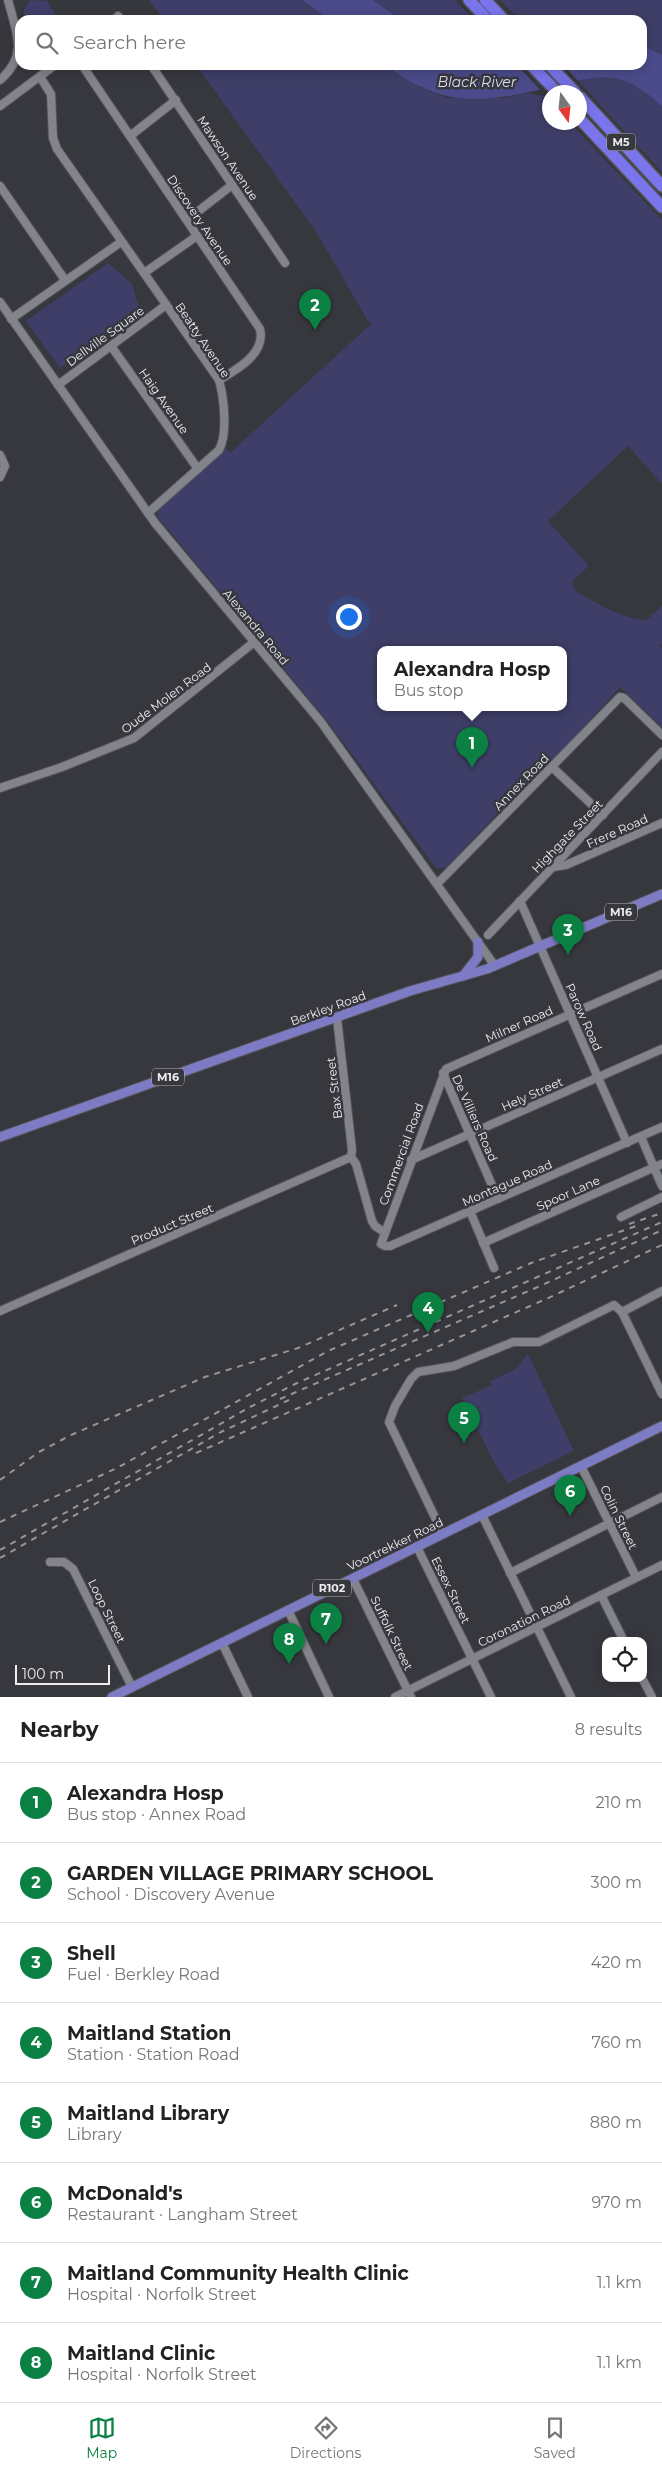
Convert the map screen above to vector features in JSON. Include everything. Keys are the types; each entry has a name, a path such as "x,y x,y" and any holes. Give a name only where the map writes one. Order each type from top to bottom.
{"highway":[{"path":"469,0 483,15"},
{"path":"485,0 499,15"},
{"path":"536,70 550,85"},
{"name":"M5","path":"554,70 568,85"},
{"name":"M5","path":"587,105 662,186"},
{"name":"M5","path":"587,126 662,207"}],"main road":[{"name":"Berkley Road","path":"0,1137 410,991 495,966 662,894"},
{"path":"463,976 478,957 478,942"},
{"name":"Voortrekker Road","path":"112,1697 662,1426"}],"street":[{"path":"8,0 15,29"},
{"path":"0,80 12,69 15,59"},
{"path":"0,106 49,70"},
{"name":"Discovery Avenue","path":"85,70 260,329 261,334 248,361 218,380"},
{"name":"Mawson Avenue","path":"155,70 285,263"},
{"name":"Beatty Avenue","path":"40,77 52,94 53,138 56,150 218,380 223,400 222,445 148,514"},
{"path":"130,136 176,100"},
{"path":"187,220 232,184"},
{"path":"0,186 66,280"},
{"path":"144,273 198,236"},
{"path":"11,319 121,242"},
{"name":"Alexandra Road","path":"0,302 3,312 11,319 148,514 321,722 438,883 495,966"},
{"name":"Dellville Square","path":"58,385 166,305"},
{"name":"Haig Avenue","path":"111,346 198,468"},
{"path":"0,455 4,466 0,477"},
{"name":"Oude Molen Road","path":"0,788 62,767 134,738 254,642"},
{"name":"Annex Road","path":"438,883 620,697 624,698 662,735"},
{"name":"Highgate Street","path":"488,935 662,752"},
{"path":"552,767 603,815"},
{"name":"Frere Road","path":"553,867 566,865 662,823"},
{"name":"Parow Road","path":"520,902 627,1143"},
{"name":"Milner Road","path":"443,1073 446,1069 662,974"},
{"name":"Bax Street","path":"337,1018 351,1157 356,1164 372,1221 375,1226 384,1232"},
{"name":"Hely Street","path":"411,1160 662,1048"},
{"name":"De Villiers Road","path":"443,1073 498,1199"},
{"name":"Commercial Road","path":"381,1244 443,1073"},
{"name":"Montague Road","path":"381,1244 390,1246 662,1127"},
{"path":"641,1137 658,1165 662,1186"},
{"name":"Product Street","path":"0,1311 351,1157"},
{"name":"Spoor Lane","path":"483,1243 658,1165"},
{"path":"621,1216 662,1197"},
{"path":"470,1211 494,1268"},
{"path":"622,1312 662,1291"},
{"path":"443,1534 389,1422 392,1410 411,1379 422,1370 454,1366 513,1342 539,1342 613,1305 618,1306 622,1312 662,1394"},
{"name":"Colin Street","path":"581,1466 636,1577"},
{"path":"510,1573 662,1497"},
{"path":"482,1515 572,1697"},
{"name":"Essex Street","path":"417,1547 491,1697"},
{"name":"Loop Street","path":"50,1562 64,1562 73,1569 132,1687"},
{"name":"Coronation Road","path":"395,1697 409,1694 472,1659 662,1565"},
{"name":"Suffolk Street","path":"353,1579 409,1694"},
{"path":"601,1595 622,1637"},
{"path":"288,1610 329,1697"},
{"path":"222,1643 248,1697"},
{"path":"644,1682 652,1697"}],"shaded area":[{"path":"30,0 47,1 56,15 24,15 24,9"},
{"path":"149,0 303,0 322,15 160,15"},
{"path":"373,0 455,0 469,15 394,15"},
{"path":"500,0 662,0 662,172 587,91 587,85 582,85 568,70 647,70 647,15 515,15"},
{"path":"200,70 394,70 423,89 449,98 504,98 526,93 542,96 542,130 577,130 662,220 662,484 628,446 548,521 589,566 572,581 576,591 610,610 637,619 646,620 662,606 662,643 660,646 662,648 662,727 620,687 544,771 522,787 446,868 436,868 329,723 157,516 158,510 226,448 230,453 372,323 368,321 315,230"},
{"path":"108,263 132,284 140,312 60,368 26,321"},
{"path":"528,1354 574,1451 508,1483 496,1466 462,1398 492,1385 490,1381 514,1370"}],"water":[{"path":"303,0 373,0 394,15 322,15"},
{"name":"Black River","path":"647,48 662,55 662,106 646,92 633,85 620,79 606,77 584,79 560,85 542,85 542,90 488,99 448,96 428,90 407,80 393,70 647,70"}],"pier":[{"path":"522,70 568,70 580,83 572,85 542,85 542,92"}],"railway":[{"path":"629,1224 662,1213"},
{"path":"0,1550 250,1407 295,1384 662,1222"},
{"path":"0,1522 117,1468 328,1351 531,1263 636,1226"},
{"path":"280,1399 540,1286 662,1230"},
{"path":"196,1453 546,1299 662,1245"},
{"path":"0,1480 39,1452 71,1435 205,1377 298,1348 397,1305"},
{"path":"0,1558 221,1432 289,1400"}],"place":[{"name":"GARDEN VILLAGE PRIMARY SCHOOL","path":"315,330"},
{"name":"Alexandra Hosp","path":"472,768"},
{"name":"Shell","path":"568,955"},
{"name":"Maitland Station","path":"428,1333"},
{"name":"Maitland Library","path":"464,1443"},
{"name":"McDonald's","path":"570,1516"},
{"name":"Maitland Community Health Clinic","path":"326,1644"},
{"name":"Maitland Clinic","path":"289,1664"}]}
